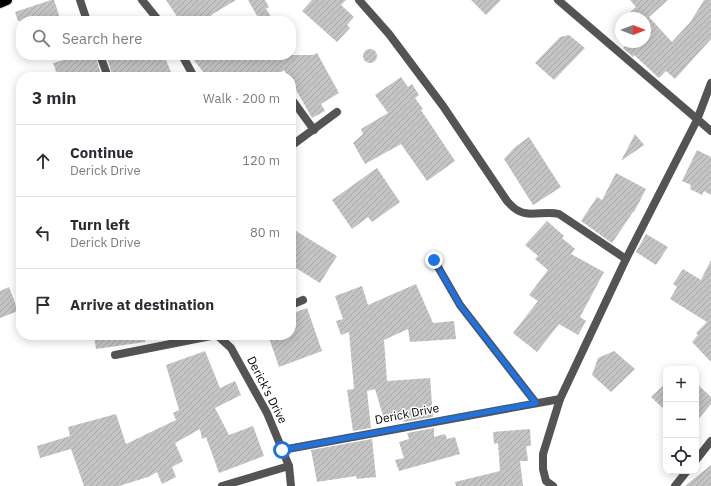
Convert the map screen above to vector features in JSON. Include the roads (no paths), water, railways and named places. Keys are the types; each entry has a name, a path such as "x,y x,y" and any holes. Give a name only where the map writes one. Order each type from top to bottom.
{"main road":[{"path":"0,3 7,0"}],"street":[{"path":"80,0 85,16"},
{"path":"142,0 155,16"},
{"path":"359,0 398,46 443,106 507,201 517,210 525,214 552,212 559,214 626,259"},
{"path":"558,0 711,132"},
{"path":"102,60 106,72"},
{"path":"185,60 191,72"},
{"path":"553,486 546,481 543,469 543,454 560,399 626,259 697,120 711,83"},
{"path":"296,105 314,130"},
{"path":"296,143 337,112"},
{"path":"434,260 460,305 536,403"},
{"path":"296,303 303,300"},
{"name":"Derick's Drive","path":"116,354 190,340"},
{"name":"Derick's Drive","path":"222,340 231,348 267,413 289,466 291,486"},
{"name":"Derick Drive","path":"282,450 560,399"},
{"path":"699,456 711,440"},
{"path":"222,486 289,466"},
{"path":"675,486 685,474"}]}
